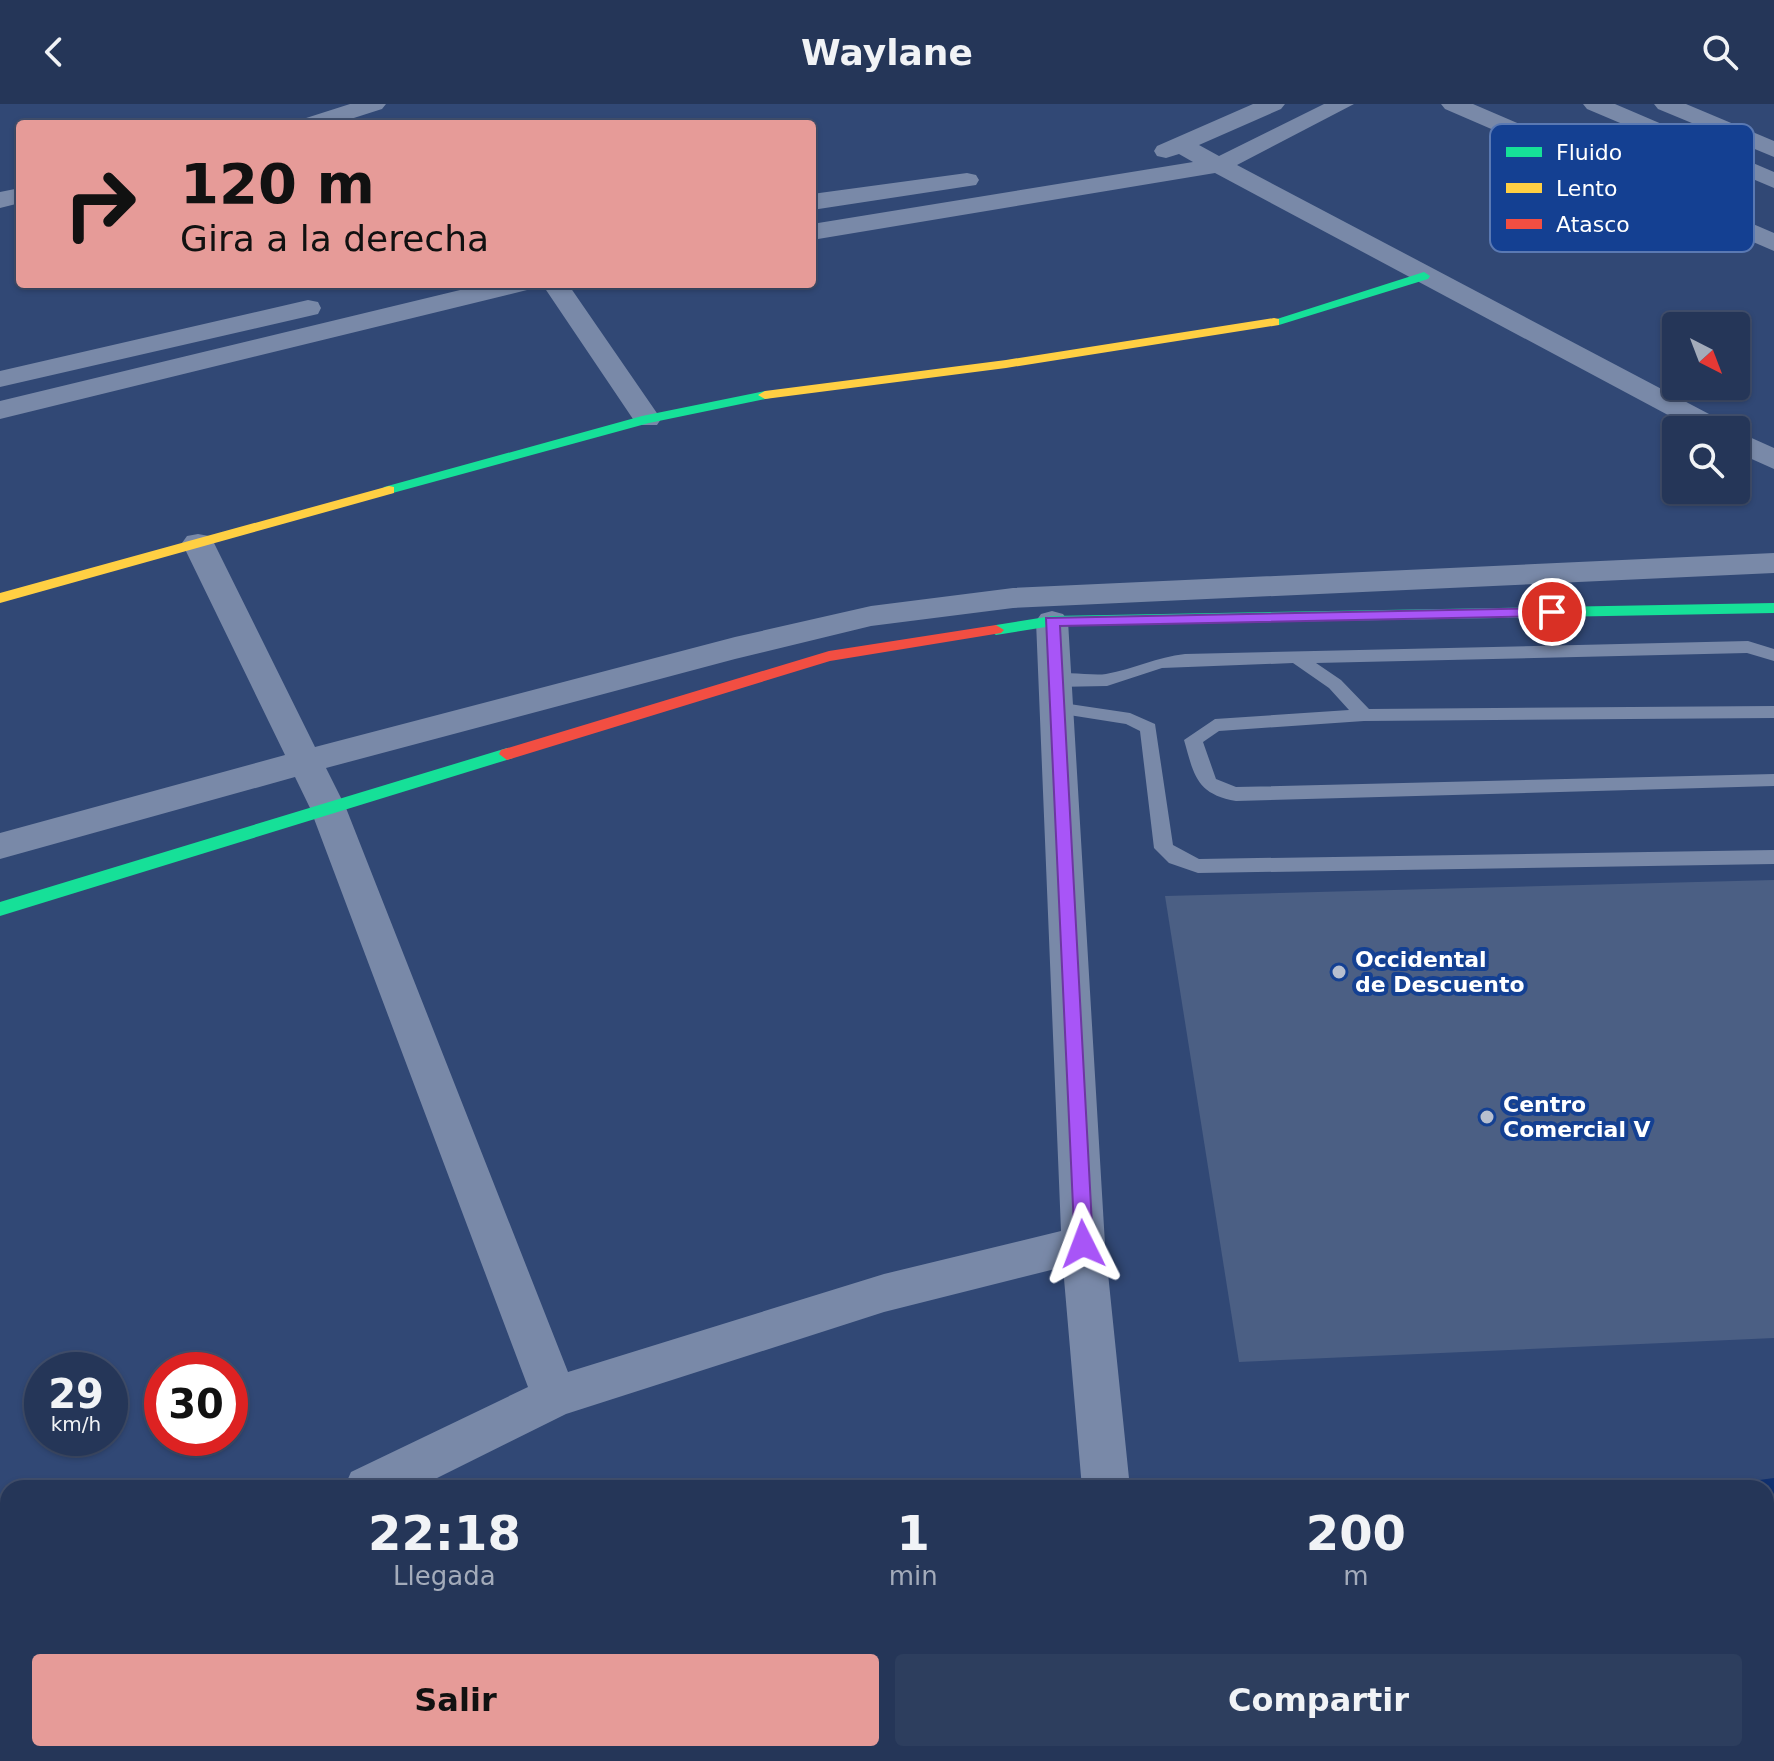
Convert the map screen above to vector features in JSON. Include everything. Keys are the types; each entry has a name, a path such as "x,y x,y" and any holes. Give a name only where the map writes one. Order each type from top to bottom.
{"street":[{"path":"294,104 317,120"},
{"path":"326,120 374,104"},
{"path":"1037,170 1163,152 1273,104"},
{"path":"816,231 1219,165 1342,104"},
{"path":"1453,104 1501,124"},
{"path":"1595,104 1641,124"},
{"path":"1666,104 1713,124"},
{"path":"1754,141 1774,150"},
{"path":"1180,145 1691,416"},
{"path":"1754,172 1774,181"},
{"path":"816,201 990,177"},
{"path":"1754,208 1774,217"},
{"path":"1754,234 1774,243"},
{"path":"0,598 647,419 751,397 1238,329 1321,310 1424,276"},
{"path":"0,379 391,288"},
{"path":"0,410 502,288"},
{"path":"558,288 647,419"},
{"path":"1750,447 1774,460"},
{"path":"198,543 328,808 555,1397"},
{"path":"0,846 735,648 871,616 1013,598 1774,563"},
{"path":"0,909 829,656 1052,621 1774,608"},
{"path":"1052,621 1083,1244 1105,1480"},
{"path":"384,1480 555,1397 884,1293 1083,1244"}],"lane":[{"path":"1056,694 1160,662 1185,660 1748,647 1774,655"},
{"path":"1295,656 1335,684 1364,715"},
{"path":"1056,694 1149,728 1164,848 1176,858 1198,866 1774,857"},
{"path":"1774,712 1364,715 1215,725 1193,740 1207,783 1221,793 1774,780"}],"building":[{"name":"Centro Comercial V","path":"1774,880 1774,1338 1239,1362 1165,896"}],"traffic: fast":[{"path":"1274,322 1424,276"},
{"path":"389,490 647,419 765,395"},
{"path":"996,630 1052,621 1774,608"},
{"path":"0,909 507,754"}],"traffic: slow":[{"path":"765,395 1006,364 1274,322"},
{"path":"0,598 389,490"}],"traffic: jam":[{"path":"507,754 829,656 996,630"}],"place":[{"name":"Occidental de Descuento","path":"1339,972"},
{"name":"Centro Comercial V","path":"1487,1117"}],"route":[{"path":"1083,1244 1052,621 1552,612"}]}
